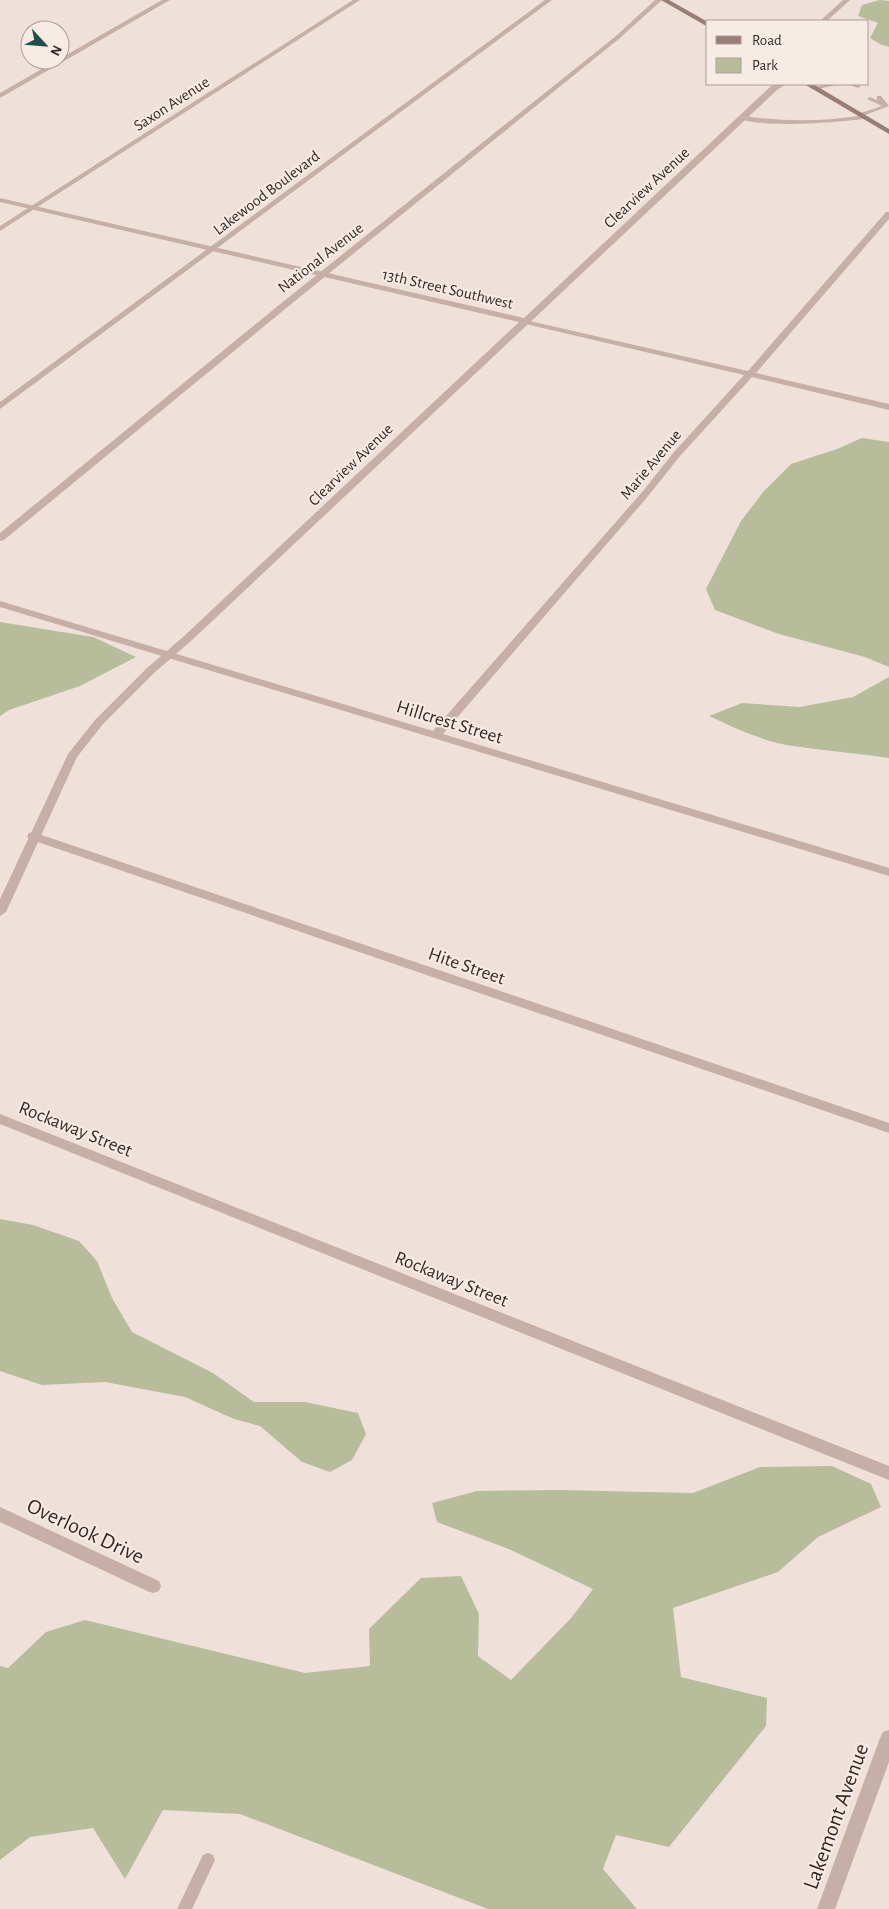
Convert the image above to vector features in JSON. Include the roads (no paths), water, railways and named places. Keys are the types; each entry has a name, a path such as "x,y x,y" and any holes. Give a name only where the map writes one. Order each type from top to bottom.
{"main road":[{"path":"664,0 706,24"},
{"path":"811,86 889,132"}],"street":[{"path":"0,96 167,0"},
{"name":"Saxon Avenue","path":"0,229 358,0"},
{"name":"Lakewood Boulevard","path":"0,406 548,0"},
{"name":"National Avenue","path":"0,538 618,37 659,0"},
{"path":"825,20 847,0"},
{"name":"Clearview Avenue","path":"0,912 33,836 72,756 99,722 150,671 524,321 774,88 780,85"},
{"name":"13th Street Southwest","path":"0,200 889,407"},
{"name":"Marie Avenue","path":"436,735 889,214"},
{"name":"Hillcrest Street","path":"0,604 889,872"},
{"name":"Hite Street","path":"33,836 346,941 452,980 889,1128"},
{"name":"Rockaway Street","path":"0,1119 889,1473"},
{"name":"Overlook Drive","path":"0,1514 154,1586"},
{"name":"Lakemont Avenue","path":"826,1909 889,1738"}],"lane":[{"path":"811,86 824,85"},
{"path":"850,85 858,86"},
{"path":"878,97 886,105"},
{"path":"870,99 886,105"},
{"path":"742,118 770,122 837,122 862,116 886,105"},
{"path":"184,1909 208,1860"}]}
